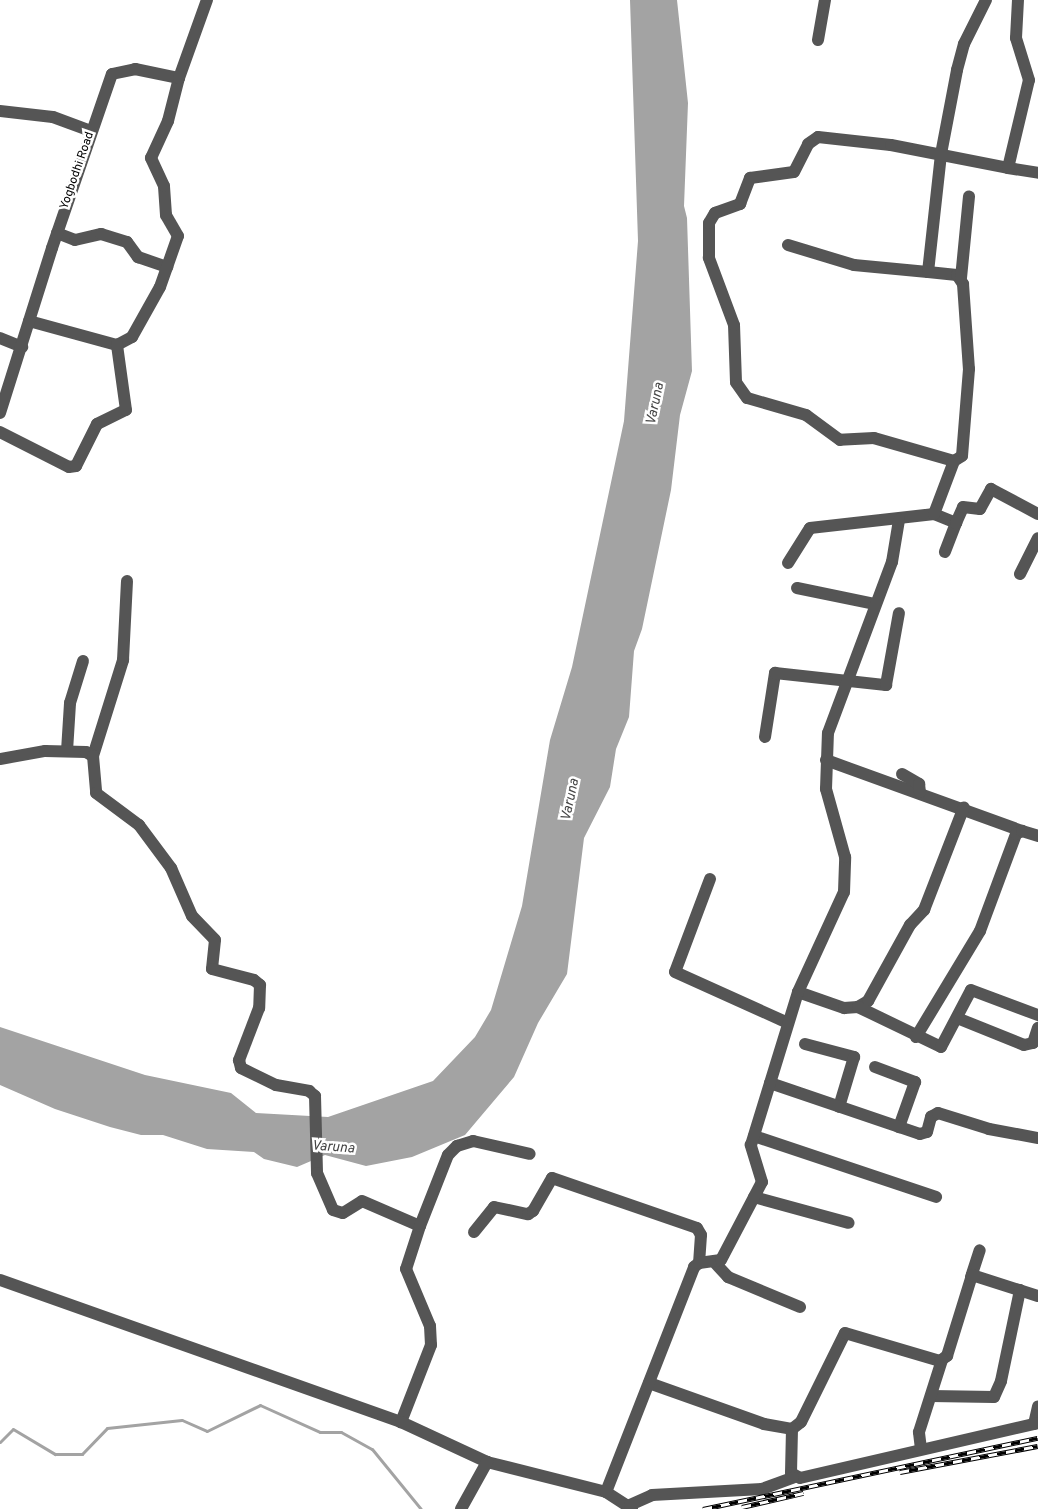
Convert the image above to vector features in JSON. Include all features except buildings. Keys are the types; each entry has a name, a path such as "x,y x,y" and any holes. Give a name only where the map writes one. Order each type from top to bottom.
{"street":[{"path":"29,320 117,345 132,336 167,267 177,230 166,215 164,186 151,158 168,121 179,78 207,0"},
{"path":"818,40 825,0"},
{"path":"928,272 941,154 964,44 986,0"},
{"path":"1008,168 1029,80 1016,38 1018,0"},
{"name":"Yogbodhi Road","path":"0,413 57,233 112,74 135,69 179,78"},
{"path":"0,111 53,117 92,131"},
{"path":"954,461 874,438 840,440 806,415 747,398 736,382 733,320 709,258 710,217 740,204 750,178 794,172 813,139 941,154 1038,173"},
{"path":"934,514 954,461 962,456 969,369 961,278 969,196"},
{"path":"57,233 75,240 101,234 128,242 138,256 167,267"},
{"path":"788,245 854,265 928,272 961,278"},
{"path":"0,338 22,347"},
{"path":"0,432 69,467 76,466 97,424 126,410 117,345"},
{"path":"945,552 963,507 980,509 991,489 1038,514"},
{"path":"788,563 810,528 899,520 934,514 956,523"},
{"path":"716,1264 754,1197 762,1174 751,1152 754,1136 798,992 844,892 845,857 826,789 828,733 846,679 892,562 899,520"},
{"path":"1020,574 1038,538"},
{"path":"127,581 123,660 93,756 96,793 139,824 171,868 192,916 215,940 212,969 260,985 259,1008 239,1060 241,1068 276,1085 309,1091 315,1096 317,1112 316,1164 319,1179 338,1213 362,1201 420,1226"},
{"path":"797,588 875,604"},
{"path":"765,737 775,673 846,679 880,687 887,684 899,613"},
{"path":"67,751 70,703 83,661"},
{"path":"0,759 67,751 93,756"},
{"path":"826,760 964,807 1038,836"},
{"path":"902,774 919,784 920,792"},
{"path":"798,992 844,1008 858,1007 868,1001 910,925 924,910 964,807"},
{"path":"916,1037 980,931 1016,834 1022,831"},
{"path":"710,880 675,972 788,1023"},
{"path":"858,1007 916,1037 943,1046 971,990 1038,1015"},
{"path":"957,1018 1024,1045 1033,1043 1038,1028"},
{"path":"806,1044 854,1057 839,1107"},
{"path":"875,1067 915,1082 899,1127"},
{"path":"770,1083 924,1134 931,1117 938,1113 989,1128 1038,1138"},
{"path":"754,1136 936,1197"},
{"path":"401,1422 430,1346 430,1326 406,1269 420,1226 448,1155 457,1146 472,1141 530,1154"},
{"path":"474,1232 494,1207 528,1214 533,1211 548,1181 558,1179 697,1228 701,1235 699,1263 606,1492"},
{"path":"754,1197 849,1223"},
{"path":"921,1449 919,1432 942,1360 947,1356 980,1250"},
{"path":"699,1263 716,1264 728,1277 800,1308"},
{"path":"971,1277 978,1274 1038,1296"},
{"path":"0,1280 401,1422 487,1462 606,1492 631,1507 652,1495 762,1489 793,1478 1036,1424 1038,1406"},
{"path":"931,1396 994,1397 1001,1381 1020,1290"},
{"path":"649,1383 764,1424 792,1429 801,1422 844,1333 942,1360"},
{"path":"792,1429 793,1478"},
{"path":"461,1509 487,1462"}],"water":[{"name":"Varuna","path":"630,0 677,0 688,103 684,206 687,218 692,371 680,415 671,490 642,629 634,651 629,717 616,749 610,787 584,838 567,974 538,1023 514,1077 465,1135 412,1157 366,1166 325,1155 297,1167 264,1159 254,1152 207,1149 163,1135 141,1135 55,1109 0,1085 0,1027 145,1075 231,1093 256,1113 328,1117 433,1081 475,1037 491,1010 522,906 550,740 572,667 624,421 638,241"}],"waterway":[{"path":"0,1442 13,1429 55,1454 82,1454 107,1428 182,1420 207,1431 260,1405 320,1432 341,1432 372,1449 421,1509"}],"railway":[{"path":"703,1509 1038,1438"},
{"path":"900,1472 1038,1446"},
{"path":"742,1507 803,1493"}]}
